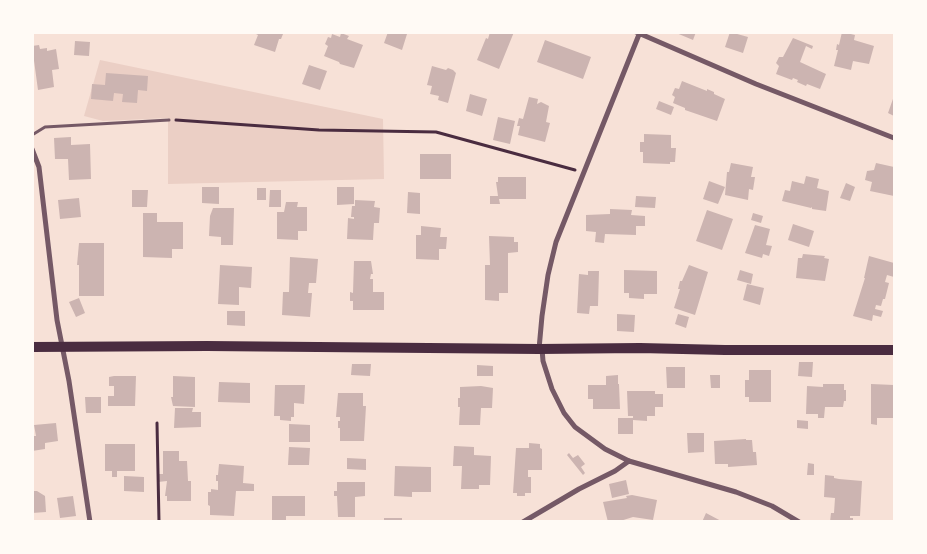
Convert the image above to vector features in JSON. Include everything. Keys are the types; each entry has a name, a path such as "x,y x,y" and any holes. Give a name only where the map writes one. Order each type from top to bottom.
{"main road":[{"path":"32,347 207,346 894,350"}],"street":[{"path":"799,522 772,506 736,492 628,461 605,449 575,427 564,413 552,389 541,349 542,316 548,275 556,242 585,173 638,33 756,84 894,138"},
{"path":"32,149 39,168 57,320 76,424 90,522"},
{"path":"523,522 579,489 615,471 628,461"}],"lane":[{"path":"32,135 45,128 169,120"}],"path":[{"path":"169,120 320,130 436,132 585,173"},
{"path":"157,423 159,522"}],"shaded area":[{"path":"100,60 383,119 384,179 168,184 168,118 103,121 84,116"}],"building":[{"path":"252,32 281,32 283,34 281,39 279,39 275,52 254,45 258,35"},
{"path":"388,32 407,34 402,50 384,43"},
{"path":"490,32 514,32 499,69 477,60"},
{"path":"674,32 696,32 693,40"},
{"path":"730,32 748,37 743,53 725,47"},
{"path":"842,32 855,35 854,40 874,46 869,64 853,61 851,70 834,66 838,50 836,50 837,44 839,45"},
{"path":"341,33 349,36 347,39 363,45 354,68 324,56 328,46 325,44 328,37 331,38 332,34 340,37"},
{"path":"793,38 813,46 812,49 806,46 800,62 826,74 820,89 807,84 806,86 793,78 792,80 776,74 779,66 776,63 779,57 783,57"},
{"path":"545,40 591,57 583,79 537,62"},
{"path":"75,41 90,42 89,56 74,55"},
{"path":"39,45 40,49 47,48 47,51 56,49 59,69 52,70 54,87 38,90 32,46"},
{"path":"309,65 327,71 320,90 302,84"},
{"path":"432,66 446,70 448,68 456,73 448,103 438,100 439,96 430,94 432,86 427,85"},
{"path":"106,73 148,76 147,91 138,90 137,103 122,102 123,94 114,93 113,101 91,99 92,84 105,85"},
{"path":"682,81 707,91 707,89 725,99 717,121 685,110 685,108 673,103 675,97 672,95 675,88 679,89"},
{"path":"470,94 487,99 482,116 466,111"},
{"path":"894,96 894,116 888,113"},
{"path":"529,97 538,99 537,104 541,102 549,106 546,122 550,123 545,142 518,135 520,126 517,126 519,118 523,119"},
{"path":"659,101 674,107 671,115 656,109"},
{"path":"498,117 515,121 510,144 493,140"},
{"path":"644,134 671,135 671,148 676,148 675,162 670,162 670,164 643,163 643,152 640,152 640,142 644,142"},
{"path":"71,137 71,145 90,144 91,179 69,180 68,159 55,159 54,138"},
{"path":"420,154 451,154 451,179 420,179"},
{"path":"731,163 753,167 751,177 755,177 753,190 749,189 748,200 725,195 727,172 729,172"},
{"path":"876,163 894,167 894,196 870,191 872,182 865,180 867,171 874,170"},
{"path":"806,176 819,179 817,188 829,191 826,211 782,201 785,190 790,191 792,181 804,184"},
{"path":"498,177 526,177 526,199 499,199 500,204 490,204 490,196 498,196 496,182 498,182"},
{"path":"709,181 725,187 718,204 703,199"},
{"path":"846,183 855,187 850,201 840,198"},
{"path":"202,187 219,187 219,204 202,203"},
{"path":"337,187 354,187 354,204 337,205"},
{"path":"257,188 266,188 266,200 257,200"},
{"path":"132,190 148,190 147,207 132,207"},
{"path":"270,190 281,190 281,207 269,207"},
{"path":"408,192 420,193 420,214 407,213"},
{"path":"636,196 656,197 655,208 635,207"},
{"path":"79,198 81,217 60,219 58,200"},
{"path":"355,200 375,201 374,207 380,208 379,223 374,223 373,240 347,239 348,218 354,219 354,217 351,217 352,206 355,206"},
{"path":"286,202 298,202 297,207 307,207 307,231 298,231 298,240 277,239 277,212 284,212"},
{"path":"213,208 234,208 233,245 221,245 221,237 209,236 210,216"},
{"path":"610,209 632,210 631,215 645,216 645,226 636,226 636,235 605,234 604,243 595,242 596,232 586,231 586,215 610,214"},
{"path":"707,210 733,219 722,250 696,241"},
{"path":"143,213 157,213 157,222 183,222 183,249 172,249 172,258 143,257"},
{"path":"753,213 763,216 761,223 751,220"},
{"path":"793,224 814,231 809,247 788,240"},
{"path":"755,225 770,229 766,245 772,246 769,256 763,254 762,258 745,253"},
{"path":"421,226 441,228 440,237 447,237 446,249 439,249 439,260 416,259 416,235 421,235"},
{"path":"489,236 514,237 514,242 518,242 518,252 508,253 508,293 499,293 499,301 485,300 485,265 490,265"},
{"path":"79,243 104,243 104,296 79,296 79,265 77,265"},
{"path":"803,254 825,256 824,258 829,259 825,281 796,278 798,258 802,258"},
{"path":"869,256 894,263 894,277 887,275 885,282 889,283 885,299 883,299 881,306 876,305 875,309 883,311 881,317 873,315 872,321 853,316 865,278"},
{"path":"290,257 318,259 316,283 309,283 308,293 312,293 310,317 282,315 283,292 289,292"},
{"path":"354,261 371,261 373,274 371,274 370,279 373,279 373,292 384,292 384,310 353,310 350,292 353,293"},
{"path":"220,265 252,267 251,288 239,287 239,305 218,304"},
{"path":"689,265 708,272 695,315 674,308 680,289 678,289 680,281 682,281"},
{"path":"624,270 657,271 657,294 644,294 644,299 629,298 629,293 624,293"},
{"path":"740,270 753,274 751,284 737,280"},
{"path":"588,271 599,271 598,306 590,306 589,314 577,313 579,274 588,275"},
{"path":"747,284 764,288 760,305 743,300"},
{"path":"79,298 85,313 76,317 69,302"},
{"path":"227,311 245,311 245,326 227,325"},
{"path":"617,314 635,315 634,332 617,331"},
{"path":"678,314 689,317 686,328 675,324"},
{"path":"799,362 813,362 812,377 798,376"},
{"path":"352,364 371,364 370,376 351,375"},
{"path":"477,365 493,366 493,376 477,376"},
{"path":"666,367 685,367 685,388 667,388"},
{"path":"749,370 771,370 771,402 749,402 749,397 745,397 745,380 749,380"},
{"path":"618,375 620,409 593,409 593,399 588,399 588,385 606,385 606,376"},
{"path":"710,375 720,375 720,388 711,388"},
{"path":"136,376 135,406 108,406 108,396 114,396 114,386 109,386 109,377"},
{"path":"173,376 195,377 195,407 173,406 171,397 173,397"},
{"path":"219,382 250,383 250,403 218,402"},
{"path":"823,384 844,384 846,401 844,401 843,407 825,407 824,418 818,418 818,414 806,414 807,386 823,387"},
{"path":"871,384 894,385 894,418 877,418 877,425 871,424"},
{"path":"275,385 305,385 304,404 294,403 294,417 291,417 291,421 280,420 280,416 274,416"},
{"path":"481,386 493,388 492,408 481,408 480,425 459,425 460,407 458,407 458,398 460,398 460,387"},
{"path":"627,391 655,391 655,394 663,394 663,407 655,407 655,416 647,416 647,421 633,420 633,434 618,434 618,418 633,418 633,416 628,416"},
{"path":"338,393 363,393 363,406 366,406 364,441 340,441 338,421 340,421 340,417 336,417"},
{"path":"85,397 101,397 101,413 86,413"},
{"path":"175,408 193,408 192,412 201,412 201,427 174,428"},
{"path":"797,420 808,421 808,429 797,428"},
{"path":"56,423 58,441 45,443 45,449 32,451 32,436 36,436 34,425"},
{"path":"289,424 310,425 310,442 289,442"},
{"path":"687,433 704,433 704,452 688,453"},
{"path":"752,440 753,452 756,452 757,465 728,467 728,464 715,464 714,441"},
{"path":"529,443 540,444 542,449 542,470 528,470 528,477 531,477 531,493 525,493 525,496 517,496 517,493 513,493 516,448 529,448"},
{"path":"105,444 135,444 135,471 117,471 117,477 112,477 112,471 105,471"},
{"path":"454,446 474,447 474,455 491,456 490,485 479,485 479,489 461,489 462,466 453,466"},
{"path":"289,447 310,448 309,465 288,465"},
{"path":"163,451 179,451 179,461 187,461 188,481 191,481 191,501 167,501 167,496 165,496 167,481 158,482 158,474 163,474"},
{"path":"569,453 573,458 578,455 585,464 581,467 585,473 583,475 567,455"},
{"path":"347,458 366,459 366,470 347,469"},
{"path":"808,463 814,464 814,475 807,475"},
{"path":"219,464 244,466 243,483 254,484 254,491 236,491 234,516 210,515 208,492 211,492 211,489 218,490 216,475 218,475"},
{"path":"395,466 431,467 431,492 412,492 412,497 394,496"},
{"path":"825,475 834,476 834,478 839,479 862,481 860,516 850,516 850,518 853,518 853,522 830,522 831,513 834,513 835,498 824,497"},
{"path":"124,476 144,477 144,492 124,491"},
{"path":"626,480 629,494 612,498 609,484"},
{"path":"337,482 365,482 365,496 355,497 355,517 338,517 337,496 334,496 334,491 337,491"},
{"path":"32,491 37,491 45,496 46,512 32,513"},
{"path":"632,495 657,500 653,520 633,517 617,522 608,522 603,502 627,498 626,496"},
{"path":"73,496 76,516 60,518 57,498"},
{"path":"272,496 305,496 305,516 286,516 286,522 272,522"},
{"path":"706,513 723,522 702,522"},
{"path":"384,518 402,518 402,522 384,522"}]}
